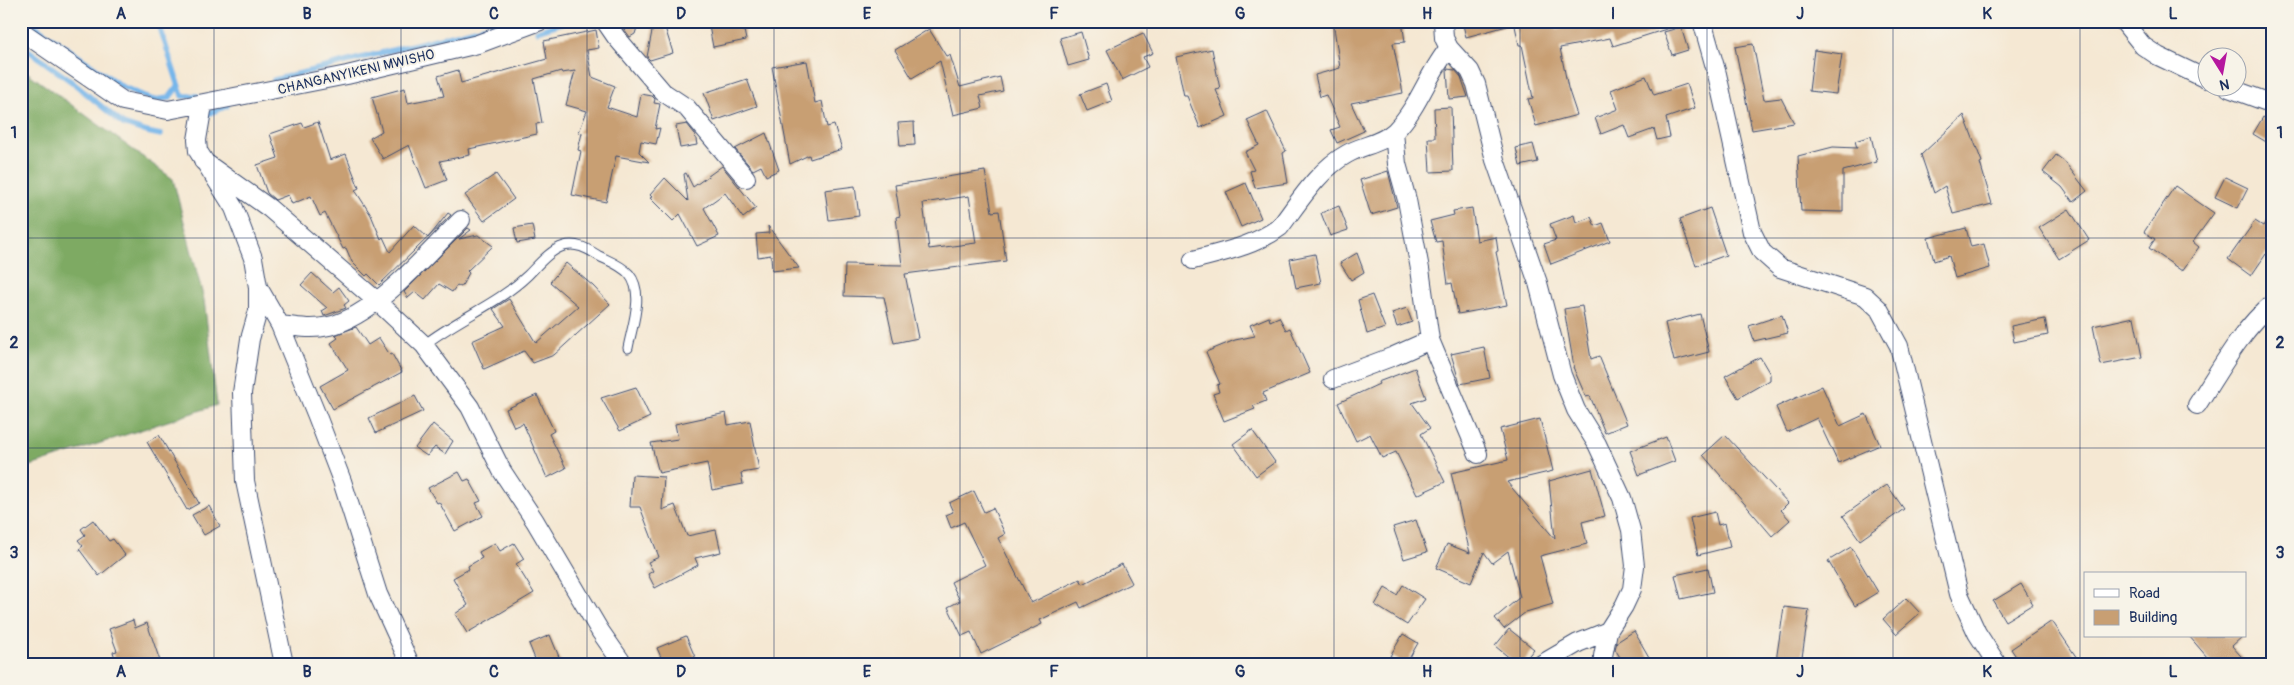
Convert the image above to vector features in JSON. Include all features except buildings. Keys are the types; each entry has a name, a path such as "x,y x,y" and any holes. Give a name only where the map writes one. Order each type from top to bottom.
{"street":[{"name":"CHANGANYIKENI MWISHO","path":"21,31 123,101 168,110 203,105 347,76 478,44 540,21"},
{"path":"606,21 616,37 663,92 687,108 746,178"},
{"path":"1444,21 1444,38 1449,48 1470,71 1476,84 1498,169 1538,283 1562,375 1576,410 1597,444 1622,498 1629,522 1635,566 1632,589 1608,631 1603,656 1604,664"},
{"path":"1702,21 1717,74 1752,232 1762,252 1780,268 1839,285 1865,296 1879,309 1899,346 1959,594 1977,633 1997,664"},
{"path":"2123,21 2143,46 2158,56 2196,74"},
{"path":"1193,260 1249,245 1270,235 1280,227 1332,164 1348,153 1376,144 1394,132 1405,119 1427,83 1433,69 1449,48"},
{"path":"2246,94 2273,104"},
{"path":"203,105 197,140 198,151 234,208 244,230 253,258 258,287 258,311 250,339 242,393 245,481 284,664"},
{"path":"1394,132 1397,164 1407,200 1420,269 1430,340 1478,454"},
{"path":"203,161 269,208 378,302 424,345 470,407 502,471 535,521 600,631 623,664"},
{"path":"280,325 308,329 329,326 350,319 378,302 461,220"},
{"path":"258,287 280,325 342,481 378,594 410,664"},
{"path":"2197,405 2241,337 2257,317 2273,303"},
{"path":"1332,379 1394,356 1430,340"},
{"path":"1542,664 1578,643 1608,631"}],"lane":[{"path":"424,345 442,330 492,302 522,281 551,254 563,246 572,245 584,247 620,266 629,274 637,301 628,348"}],"green space":[{"path":"21,68 173,179 204,300 217,405 21,469"}],"waterway":[{"path":"28,21 121,86 153,100 169,98 179,85"},
{"path":"158,21 182,96 197,96"},
{"path":"274,80 508,21"},
{"path":"537,31 568,21"},
{"path":"21,45 72,82 123,124 161,135"},
{"path":"205,115 227,106"}]}
